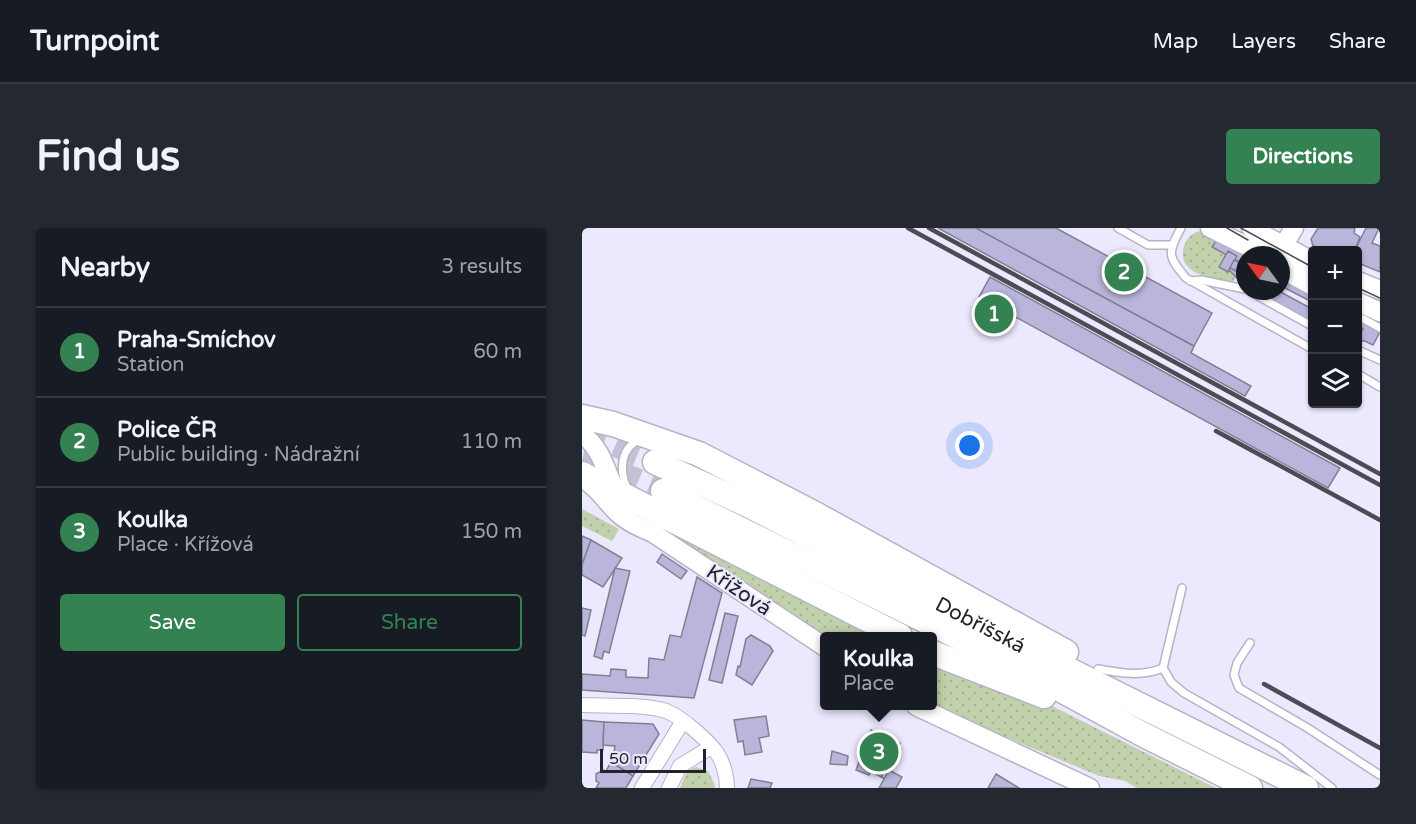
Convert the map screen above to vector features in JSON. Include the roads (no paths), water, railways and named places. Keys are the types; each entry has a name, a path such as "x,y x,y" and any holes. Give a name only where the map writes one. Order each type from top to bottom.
{"highway":[{"path":"582,417 652,436 699,454 817,515 1098,669 1174,722"},
{"name":"Dobříšská","path":"655,462 748,505 1033,652 1306,788"},
{"path":"582,475 613,488 892,632"},
{"name":"Dobříšská","path":"663,490 1019,667 1144,735 1250,788"},
{"path":"937,654 1144,735"}],"street":[{"path":"1210,228 1245,246"},
{"path":"1251,228 1271,246"},
{"path":"1285,246 1294,228"},
{"path":"1290,257 1308,260"},
{"path":"1290,263 1308,278"},
{"path":"1362,282 1380,290"},
{"path":"1362,304 1380,312"},
{"name":"Křížová","path":"582,434 590,440 601,456 620,501 652,533"},
{"name":"Křížová","path":"582,475 598,489 618,514 652,533 820,644"},
{"path":"582,705 654,709 667,712 683,721 711,747 723,765 727,788"},
{"path":"924,710 1090,788"},
{"path":"642,788 683,721"},
{"path":"669,788 680,766 711,747"}],"lane":[{"path":"1118,228 1149,245 1171,245"},
{"path":"1181,228 1171,245 1172,261 1190,280 1308,347"},
{"path":"1190,280 1236,288"},
{"path":"1290,280 1308,290"},
{"path":"1265,300 1308,324"},
{"path":"1362,318 1380,328"},
{"path":"1362,352 1380,360"},
{"path":"1362,376 1380,387"},
{"path":"635,500 624,480 622,465 625,453 637,441 652,436"},
{"path":"1182,588 1163,668 1171,682 1184,693 1279,747 1332,788"},
{"path":"1250,643 1237,663 1234,675 1239,688 1380,775"},
{"path":"1098,669 1120,673 1149,674 1163,668"}],"tunnel":[{"path":"582,432 655,462"},
{"path":"582,461 600,465 663,491"}],"tram line":[{"path":"1227,228 1248,240"},
{"path":"1241,228 1308,265"},
{"path":"1362,290 1380,298"}],"railway":[{"path":"908,228 1380,485"},
{"path":"929,228 1380,474"},
{"path":"1216,431 1380,520"},
{"path":"1264,684 1380,748"}],"place":[{"name":"Police ČR","path":"1124,272"},
{"name":"Praha-Smíchov","path":"994,314"},
{"name":"Koulka","path":"879,752"}]}
